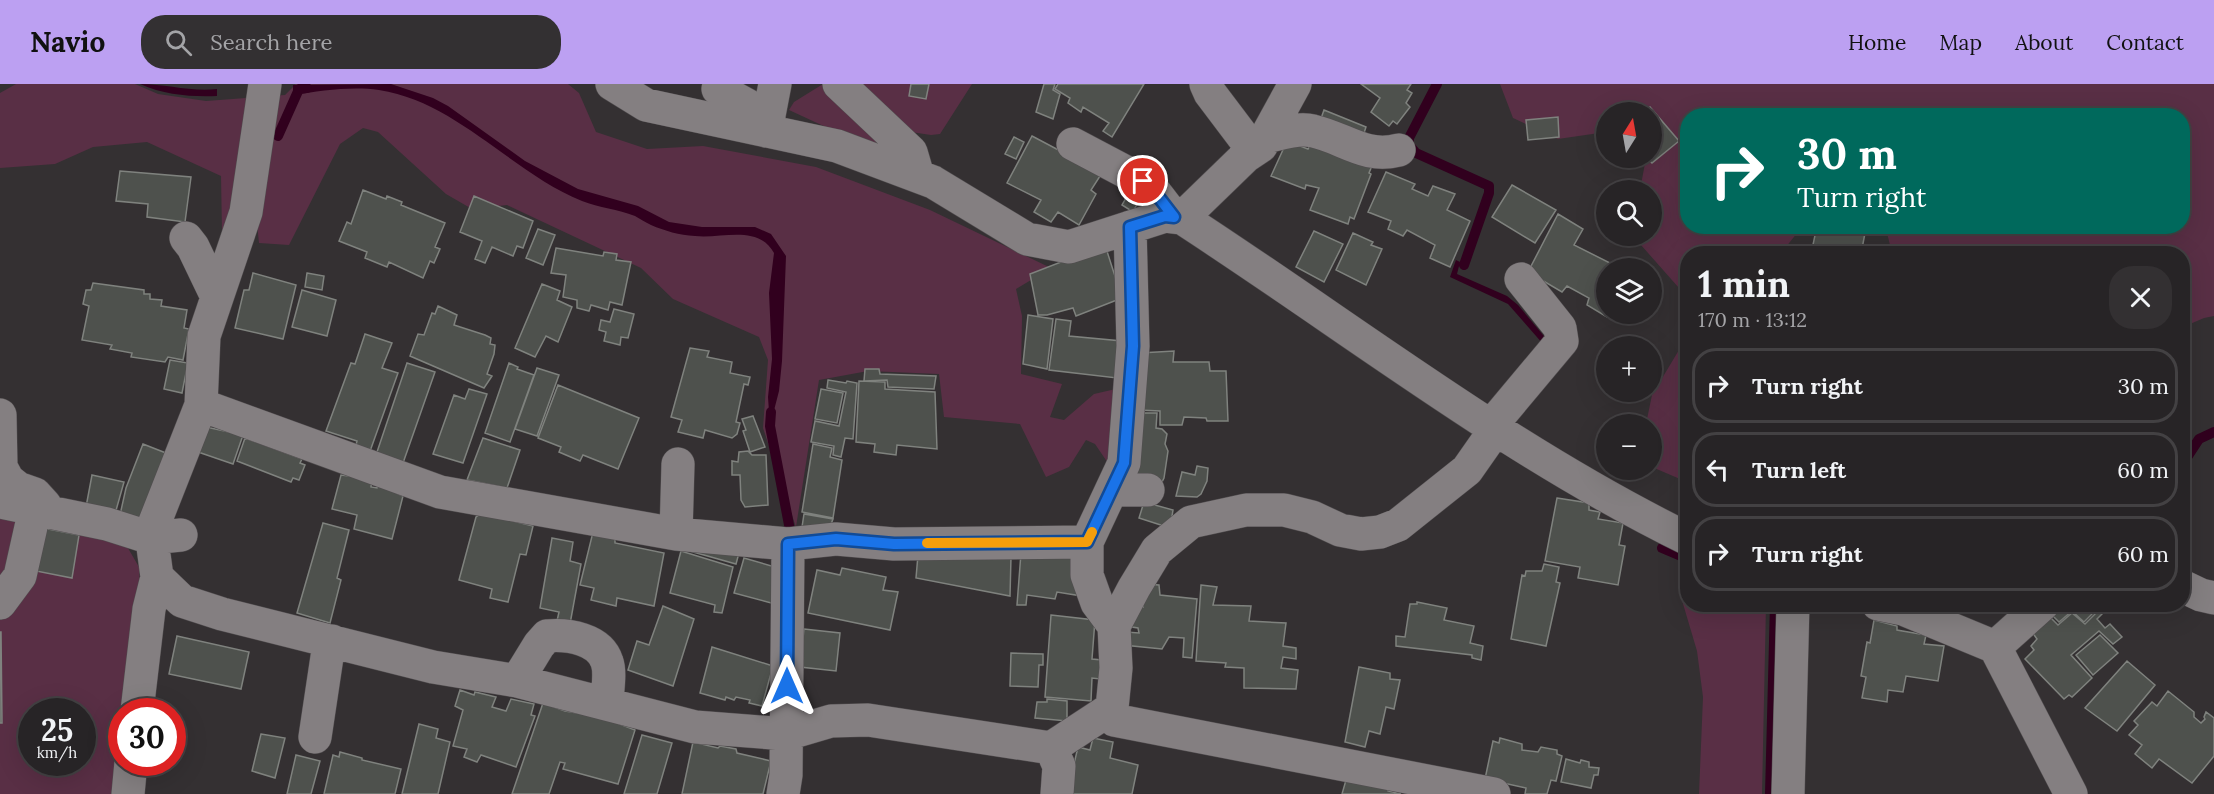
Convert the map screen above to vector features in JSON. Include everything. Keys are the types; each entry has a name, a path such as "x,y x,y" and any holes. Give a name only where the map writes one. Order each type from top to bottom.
{"street":[{"path":"166,536 151,532 201,405 204,336 246,212 265,84"},
{"path":"612,84 646,105 768,124 837,146 933,182 1027,239 1069,247 1165,216 1178,218 1273,136 1296,84"},
{"path":"768,124 775,84"},
{"path":"838,84 911,152 918,176"},
{"path":"1206,84 1210,93 1247,142 1310,130 1365,150 1383,154 1399,150"},
{"path":"718,89 768,124"},
{"path":"1073,144 1143,181 1178,218 1274,278 1492,429 1632,512 1680,534"},
{"path":"1114,626 1096,603 1087,575 1087,542 1124,463 1133,346 1130,227"},
{"path":"186,238 193,247 217,297"},
{"path":"1494,794 1114,720 1112,708 1116,668 1114,626 1157,550 1191,522 1246,510 1284,510 1312,517 1340,530 1361,534 1380,532 1398,525 1467,470 1492,429 1562,341 1560,328 1521,279"},
{"path":"201,405 440,492 676,534 788,544 836,539 894,544 1087,542"},
{"path":"0,415 2,467 5,474 8,480 18,488 35,494 44,511 20,576 0,603"},
{"path":"676,534 678,464"},
{"path":"1112,490 1148,490"},
{"path":"0,502 166,536"},
{"path":"139,698 149,609 166,536"},
{"path":"783,794 787,734 788,544"},
{"path":"157,577 182,601 222,614 433,667 517,681 695,727 787,734 831,721 868,720 1051,748 1112,708"},
{"path":"2190,590 2214,598"},
{"path":"1788,794 1793,612"},
{"path":"1910,612 1995,647 2071,794"},
{"path":"1995,647 2034,612"},
{"path":"517,681 547,636 559,634 592,643 602,651 608,663 607,704"},
{"path":"315,737 327,657 332,642"},
{"path":"1051,748 1059,766 1057,794"},
{"path":"128,794 130,776"}],"shaded area":[{"path":"16,84 135,84 158,94 206,101 285,95 296,84 568,84 579,93 596,132 647,149 703,146 816,167 930,210 1051,268 1016,289 1022,316 1021,374 1062,384 1050,417 1064,420 1094,394 1120,388 1112,469 1095,444 1086,440 1069,467 1046,477 1020,424 944,417 939,374 868,371 819,380 796,527 763,428 768,360 759,337 673,299 641,268 507,205 472,209 446,194 378,132 363,128 340,144 289,245 259,243 256,214 222,233 221,176 147,142 93,147 55,164 0,168 0,93"},
{"path":"140,84 217,89 217,96 178,94 159,91"},
{"path":"391,84 433,98 448,106 525,161 578,189 638,206 669,222 702,227 755,227 771,234 786,256 782,361 779,391 770,426 768,397 772,359 769,293 774,253 767,244 749,236 678,234 656,227 635,216 582,201 531,173 434,108 407,97 379,90 357,89 293,95 293,85"},
{"path":"823,84 972,84 940,134 911,132 884,154 789,110 794,102"},
{"path":"1500,84 2214,84 2214,316 2190,324 2190,246 1890,246 1887,234 2190,234 2190,108 1680,108 1680,234 1796,234 1787,246 1680,246 1680,479 1662,471 1662,414 1648,414 1651,402 1662,402 1662,378 1679,350 1679,288 1662,269 1662,258 1652,258 1642,246 1662,246 1662,180 1642,180 1644,168 1662,168 1662,102 1596,102 1596,133 1558,139 1513,118"},
{"path":"1456,260 1460,262 1457,274 1507,296 1518,305 1548,341 1543,344 1508,304 1450,277"},
{"path":"0,516 125,543 139,567 141,612 124,698 108,698 108,776 117,776 115,794 0,794"},
{"path":"1685,612 1766,612 1762,794 1699,794 1703,697 1697,651"}],"building":[{"path":"911,84 929,84 926,99 909,96"},
{"path":"1044,84 1055,84 1053,90 1060,94 1053,119 1036,112"},
{"path":"1058,84 1144,84 1112,137 1103,131 1109,123 1083,107 1081,112 1068,103 1070,98 1055,89"},
{"path":"1361,84 1411,84 1407,90 1412,93 1406,103 1410,107 1397,124 1393,121 1389,126 1371,112 1380,98"},
{"path":"1324,110 1366,127 1362,139 1319,124"},
{"path":"1558,117 1559,137 1528,140 1526,120"},
{"path":"1662,121 1679,141 1662,155"},
{"path":"1032,136 1102,173 1091,190 1096,194 1079,225 1058,212 1051,222 1034,212 1041,200 1007,183"},
{"path":"1014,137 1024,142 1016,159 1005,154"},
{"path":"1313,139 1374,161 1354,219 1350,217 1348,224 1310,210 1319,188 1306,185 1305,189 1271,176 1287,141 1308,149"},
{"path":"120,171 191,177 185,222 147,217 148,204 116,201"},
{"path":"1386,172 1415,184 1412,189 1428,196 1433,186 1455,194 1447,210 1470,221 1450,267 1430,258 1435,245 1407,230 1403,236 1388,229 1391,221 1368,212"},
{"path":"1512,185 1556,210 1535,243 1492,217"},
{"path":"363,190 386,199 387,196 402,202 401,205 445,223 435,247 440,249 434,263 430,261 423,278 389,262 387,267 365,258 367,252 339,241 347,222 351,224"},
{"path":"1130,191 1141,196 1133,212 1122,205"},
{"path":"474,196 533,221 523,248 517,246 513,256 492,247 485,263 475,259 482,241 460,232"},
{"path":"1558,214 1583,229 1574,245 1600,258 1596,258 1596,310 1587,305 1589,298 1567,286 1562,292 1528,272"},
{"path":"538,229 555,235 543,265 526,258"},
{"path":"1314,231 1343,244 1324,282 1296,267"},
{"path":"1353,233 1373,242 1371,245 1382,249 1366,285 1336,270"},
{"path":"1815,234 1865,234 1863,246 1813,246"},
{"path":"1105,245 1122,298 1076,316 1073,308 1038,315 1030,274"},
{"path":"556,248 603,256 604,252 617,254 616,260 631,262 622,305 610,302 608,310 591,305 589,311 577,308 577,300 563,297 566,275 551,273"},
{"path":"253,273 296,285 283,339 235,328 244,290 249,290"},
{"path":"307,273 324,276 322,290 305,287"},
{"path":"93,283 144,290 144,294 150,294 150,299 162,300 161,306 187,310 184,328 189,329 183,360 168,357 165,362 131,357 132,353 110,349 112,345 82,340 89,306 83,304 86,290 91,290"},
{"path":"542,284 560,291 557,300 572,307 558,342 546,336 535,357 515,348"},
{"path":"302,290 336,300 327,336 292,327"},
{"path":"438,306 457,315 454,325 485,335 491,338 490,344 495,345 487,374 492,376 484,388 410,356 418,334 424,335 432,313 435,314"},
{"path":"614,309 634,314 628,338 621,337 620,345 604,341 606,332 599,330 601,320 610,322"},
{"path":"1028,315 1053,319 1047,369 1023,364"},
{"path":"1056,319 1071,321 1069,336 1122,341 1117,378 1049,370"},
{"path":"365,334 392,343 382,368 398,373 369,454 355,449 357,441 326,431 351,363 355,364"},
{"path":"690,348 709,351 707,357 732,362 730,373 750,377 748,385 744,384 736,422 740,423 737,434 732,438 705,430 703,438 678,432 682,420 671,417"},
{"path":"1174,351 1173,362 1209,362 1210,371 1226,371 1228,421 1207,421 1206,418 1184,417 1182,425 1160,425 1160,411 1138,410 1140,353"},
{"path":"170,360 188,363 182,393 164,389"},
{"path":"407,363 435,372 403,463 376,455"},
{"path":"509,363 518,367 517,369 534,375 510,442 485,433"},
{"path":"537,368 559,375 537,436 515,429"},
{"path":"865,369 879,369 880,374 936,376 934,389 888,387 887,380 864,381"},
{"path":"828,380 857,383 853,439 845,438 841,457 833,455 834,446 811,442 815,421 839,426 846,392 827,388"},
{"path":"859,381 885,382 885,389 935,392 937,449 897,445 896,455 874,452 875,444 856,442"},
{"path":"558,385 639,418 618,469 583,455 580,461 559,452 561,447 538,438"},
{"path":"469,389 487,394 463,463 433,454 454,395 465,399"},
{"path":"821,389 843,393 837,423 815,419"},
{"path":"1136,413 1157,413 1156,428 1162,429 1167,434 1165,444 1168,451 1162,482 1132,479"},
{"path":"753,416 765,447 750,452 743,431 746,430 742,419"},
{"path":"206,427 243,435 233,464 198,452"},
{"path":"245,438 302,459 300,463 305,465 299,480 293,478 291,482 237,461"},
{"path":"483,438 520,450 507,488 467,480"},
{"path":"143,444 171,455 144,520 120,515 126,488"},
{"path":"813,444 832,448 830,457 842,460 833,518 802,512"},
{"path":"748,451 752,455 766,455 768,505 745,507 741,500 740,475 732,475 732,461 738,462 739,452"},
{"path":"1197,466 1208,468 1207,481 1201,494 1197,497 1176,496 1182,472 1195,475"},
{"path":"92,475 124,482 115,514 86,507"},
{"path":"341,475 372,479 371,487 377,488 378,484 403,496 392,539 354,529 357,515 332,509"},
{"path":"1557,498 1589,503 1589,510 1600,512 1598,519 1623,523 1619,545 1625,546 1618,585 1578,578 1580,567 1545,561"},
{"path":"1144,502 1173,510 1170,528 1139,518"},
{"path":"482,513 533,526 526,555 520,554 508,602 490,598 492,589 459,580 476,517"},
{"path":"804,514 833,519 831,524 802,527"},
{"path":"323,523 349,530 337,578 341,580 330,623 297,613"},
{"path":"43,528 79,535 72,578 36,571"},
{"path":"593,532 615,535 615,543 664,553 654,606 617,598 616,606 591,600 594,588 580,585"},
{"path":"552,538 573,542 570,561 581,564 570,624 557,621 559,612 540,608"},
{"path":"679,548 739,553 736,564"},
{"path":"681,551 733,567 722,613 714,612 715,605 670,593"},
{"path":"1021,553 1079,554 1082,596 1057,592 1055,599 1027,595 1026,605 1017,605"},
{"path":"918,555 1011,557 1010,596 916,578"},
{"path":"744,558 775,567 775,604 734,593"},
{"path":"1544,564 1559,567 1556,582 1560,583 1546,646 1511,639 1522,575 1525,576 1526,571 1542,571"},
{"path":"842,568 886,577 883,590 898,592 890,630 808,613 817,570 840,575"},
{"path":"1145,584 1159,585 1160,595 1197,599 1192,658 1183,657 1184,638 1169,637 1162,649 1123,645 1126,632 1139,633 1138,628 1132,627 1134,605 1143,607"},
{"path":"1201,585 1217,587 1213,605 1251,606 1249,621 1286,623 1283,646 1296,648 1296,659 1283,657 1281,668 1298,670 1296,689 1244,688 1244,668 1225,667 1226,663 1196,661"},
{"path":"1417,602 1447,608 1444,620 1474,626 1470,643 1483,646 1481,660 1472,658 1472,655 1396,646 1396,636 1405,637 1410,604 1417,604"},
{"path":"663,606 694,619 673,686 628,670 637,641 649,645"},
{"path":"2053,612 2071,612 2059,622 2051,614"},
{"path":"2073,612 2094,612 2084,622"},
{"path":"2097,612 2104,612 2097,619 2105,628 2110,624 2122,637 2113,644 2099,631 2071,655 2092,678 2072,697 2069,695 2064,699 2025,659 2034,650 2031,646 2037,639 2032,632 2050,617 2058,625 2072,613 2085,624"},
{"path":"1051,615 1095,620 1092,659 1102,660 1100,679 1092,678 1091,701 1045,697"},
{"path":"1874,620 1897,626 1897,630 1926,635 1924,644 1944,646 1938,681 1906,676 1903,692 1888,690 1887,702 1862,698 1866,677 1861,676 1867,642 1870,643"},
{"path":"804,629 840,633 836,671 800,667"},
{"path":"1,632 2,723 0,723"},
{"path":"2100,635 2118,653 2093,675 2076,655"},
{"path":"177,636 249,652 241,689 169,674"},
{"path":"712,647 773,666 762,706 736,697 734,700 726,697 725,700 700,693"},
{"path":"1011,653 1043,654 1043,665 1039,665 1038,687 1010,686"},
{"path":"2127,661 2155,685 2117,731 2085,708"},
{"path":"1359,667 1390,673 1390,679 1400,680 1394,709 1386,707 1380,734 1369,731 1365,747 1345,742"},
{"path":"460,690 474,695 475,692 496,697 492,707 506,711 511,699 534,704 531,715 535,716 516,767 481,755 477,762 464,757 467,749 453,746 463,710 455,706"},
{"path":"2168,691 2194,712 2194,717 2201,723 2205,719 2206,712 2214,718 2214,756 2192,783 2159,759 2152,768 2135,754 2142,745 2129,735 2138,725 2134,721 2152,702 2157,706"},
{"path":"1047,699 1067,701 1067,721 1035,718 1037,702 1047,702"},
{"path":"543,703 565,711 602,717 635,730 618,784 563,769 565,763 560,762 549,794 512,794"},
{"path":"419,724 438,729 436,738 450,742 438,794 402,794"},
{"path":"261,734 285,738 275,778 252,771"},
{"path":"642,735 672,743 657,794 624,794"},
{"path":"1093,738 1113,742 1110,758 1138,765 1132,794 1067,794 1078,747 1090,750"},
{"path":"1500,738 1522,744 1522,750 1538,752 1541,747 1557,750 1557,754 1562,756 1556,781 1551,780 1547,794 1525,794 1526,788 1485,779 1493,741 1499,743"},
{"path":"693,742 718,748 720,746 736,749 737,753 771,761 763,794 682,794"},
{"path":"340,752 362,758 362,760 401,769 395,794 324,794 333,755 339,757"},
{"path":"296,755 320,761 311,794 287,794"},
{"path":"1566,759 1580,763 1581,760 1589,762 1589,767 1599,768 1598,775 1594,775 1591,788 1561,782"},
{"path":"1346,780 1388,785 1388,791 1401,794 1342,794"}],"waterway":[{"path":"1437,84 1409,138 1409,145 1416,153 1489,186 1489,193 1464,265"},
{"path":"278,136 299,89 307,88"},
{"path":"771,412 770,426 790,530"},
{"path":"2190,453 2199,439 2214,432"},
{"path":"1662,548 1680,556"},
{"path":"1770,794 1775,612"}],"slow traffic":[{"path":"927,543 1087,542 1092,532"}],"route":[{"path":"787,686 788,544 836,539 894,544 1087,542 1124,463 1133,346 1130,227 1165,216 1174,217 1154,191 1143,181"}]}
